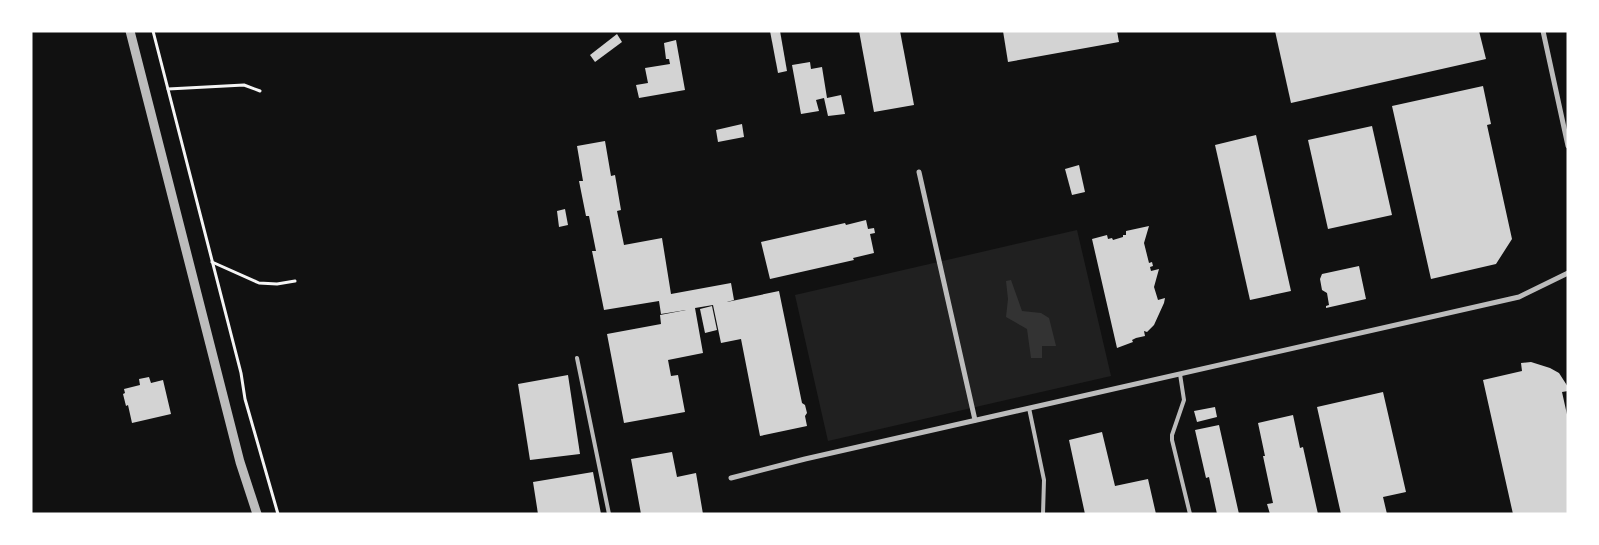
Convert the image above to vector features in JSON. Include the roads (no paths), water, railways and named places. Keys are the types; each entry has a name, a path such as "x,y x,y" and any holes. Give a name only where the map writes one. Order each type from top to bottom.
{"street":[{"path":"130,31 240,462 257,514"},
{"path":"1543,31 1568,146"},
{"path":"918,172 975,420"},
{"path":"731,478 805,459 1519,297 1568,273"}],"lane":[{"path":"577,358 609,514"},
{"path":"1180,374 1184,400 1172,440 1190,514"},
{"path":"1029,408 1044,480 1043,514"}]}
